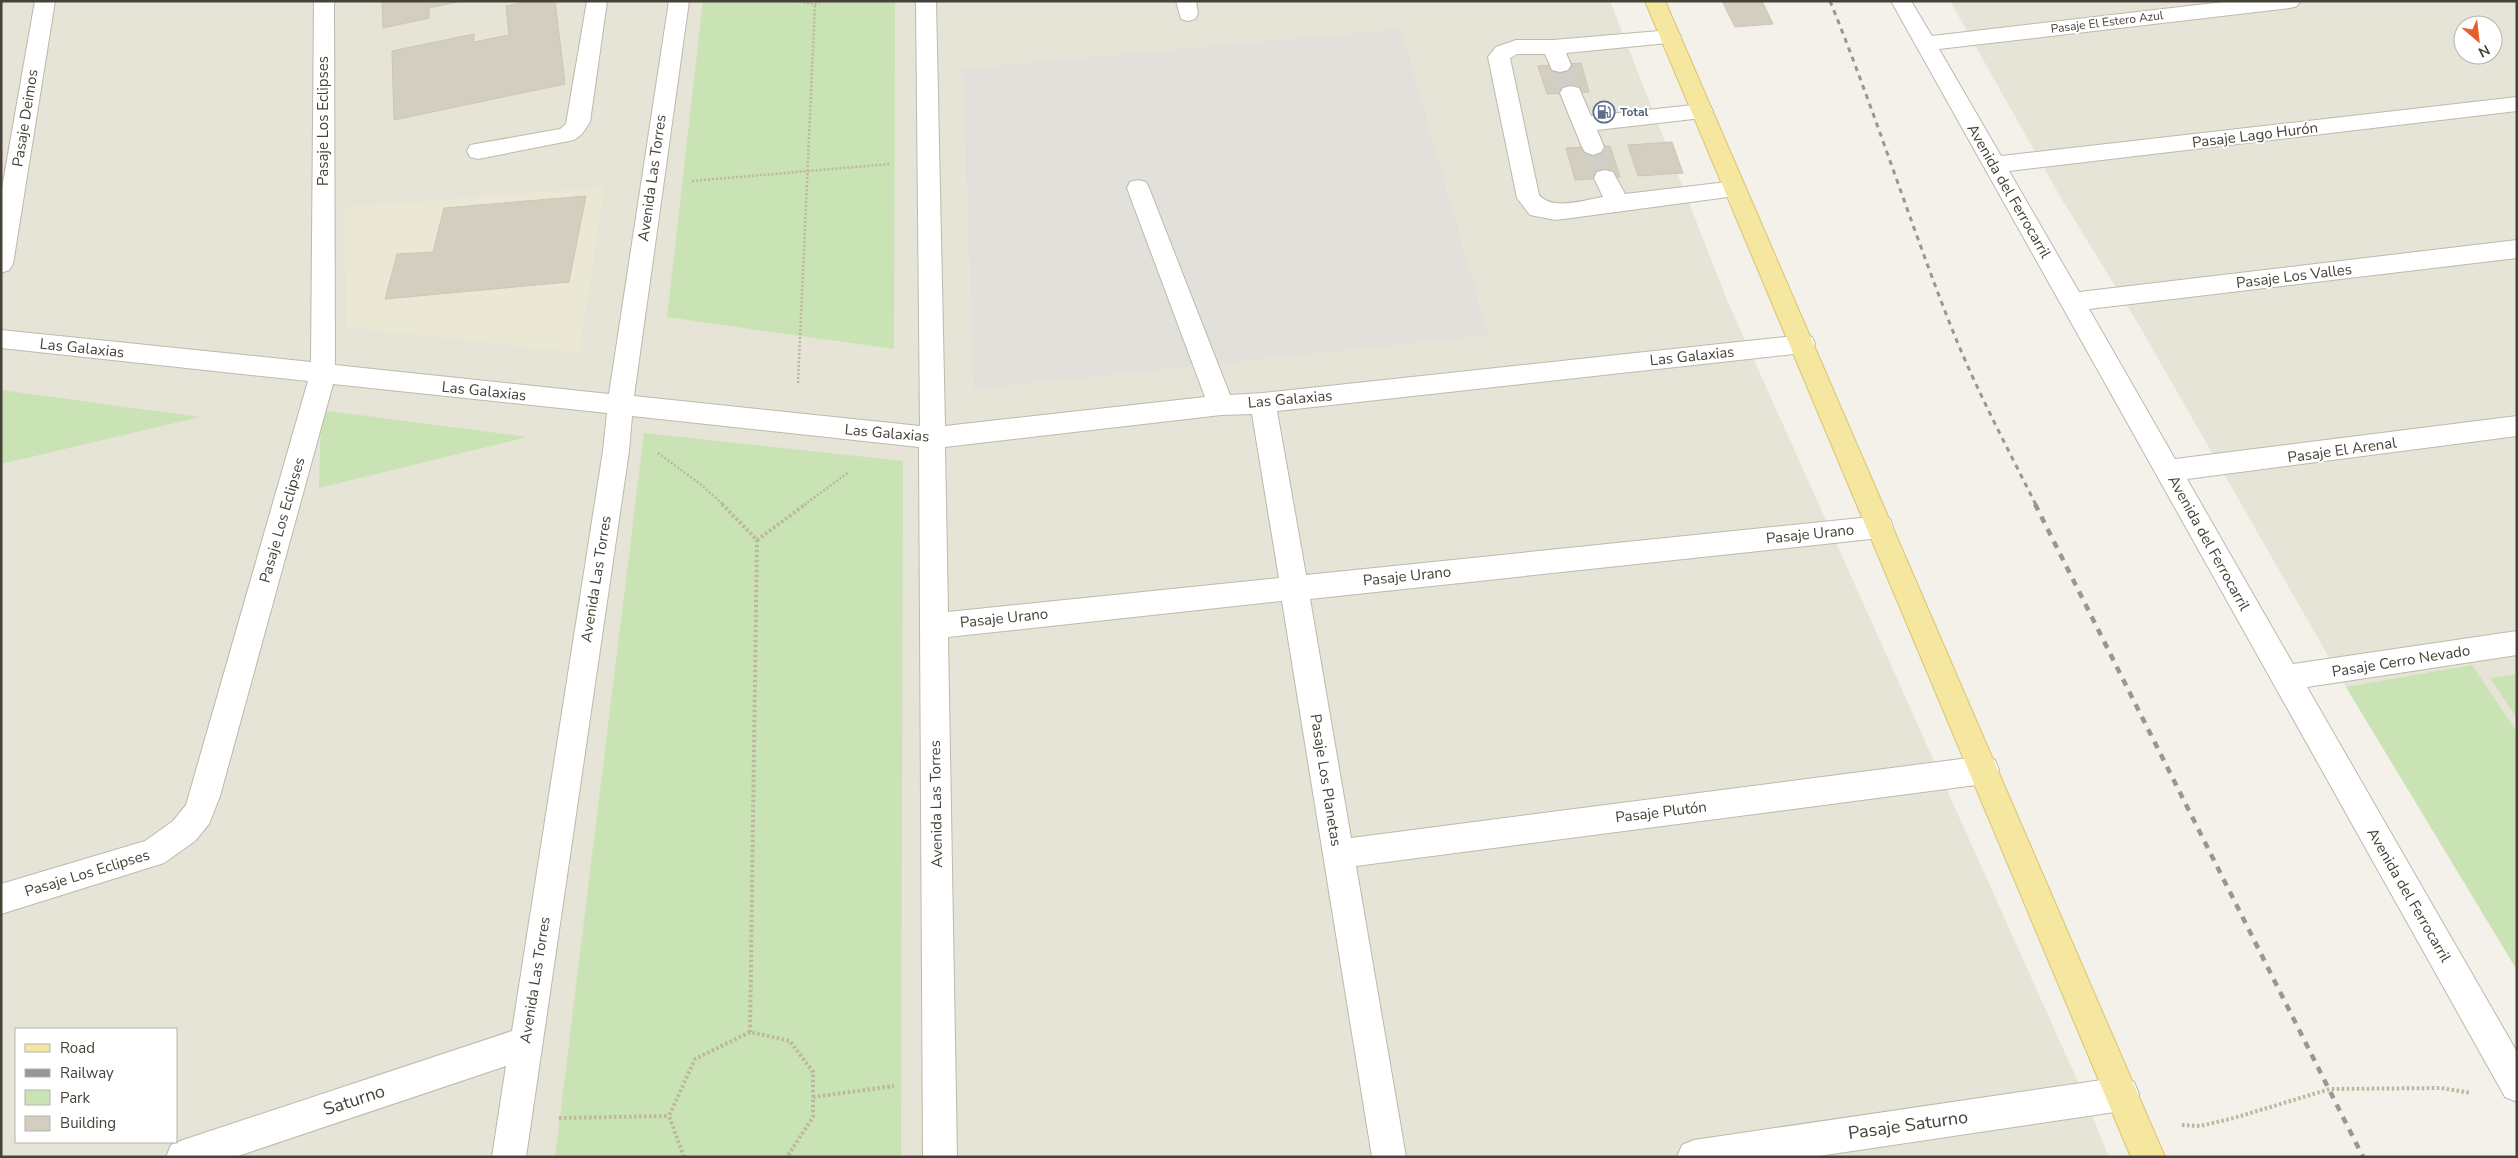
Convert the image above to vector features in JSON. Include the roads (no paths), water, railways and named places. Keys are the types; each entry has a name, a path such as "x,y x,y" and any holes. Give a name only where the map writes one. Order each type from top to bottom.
{"main road":[{"path":"1655,1 1803,344 2148,1157"}],"street":[{"name":"Pasaje Deimos","path":"1,264 45,1"},
{"name":"Pasaje Los Eclipses","path":"1,899 153,853 170,843 184,831 198,814 208,786 323,374 324,1"},
{"path":"478,151 566,134 574,129 579,122 597,1"},
{"name":"Avenida Las Torres","path":"510,1157 616,451 620,405 679,1"},
{"name":"Avenida Las Torres","path":"926,1 933,396 940,1157"},
{"name":"Avenida del Ferrocarril","path":"1900,1 2284,678 2505,1044 2517,1085"},
{"name":"Pasaje El Estero Azul","path":"1925,44 2290,1"},
{"path":"1671,37 1556,56 1513,48 1503,51 1499,57 1528,198 1538,209 1556,212 1735,189"},
{"path":"1571,93 1593,147"},
{"name":"Pasaje Lago Hurón","path":"1994,165 2517,104"},
{"path":"1583,124 1702,111"},
{"path":"1605,178 1618,203"},
{"path":"1138,188 1222,405"},
{"name":"Pasaje Los Valles","path":"2071,302 2517,249"},
{"name":"Las Galaxias","path":"1,339 932,438 1222,405 1263,403 1803,344"},
{"name":"Pasaje Los Planetas","path":"1263,403 1389,1157"},
{"name":"Pasaje El Arenal","path":"2168,471 2266,460 2517,426"},
{"name":"Pasaje Urano","path":"934,626 1880,527"},
{"name":"Pasaje Cerro Nevado","path":"2284,678 2517,643"},
{"name":"Pasaje Plutón","path":"1338,854 1984,770"},
{"name":"Saturno","path":"183,1157 526,1043"},
{"name":"Pasaje Saturno","path":"1694,1157 2126,1105"}],"tunnel":[{"path":"1560,65 1571,93"},
{"path":"1593,147 1605,178"}],"railway":[{"path":"1830,1 1954,334 1983,399 2036,505"},
{"path":"2035,504 2363,1157"}],"place":[{"name":"Total","path":"1604,112"}]}
